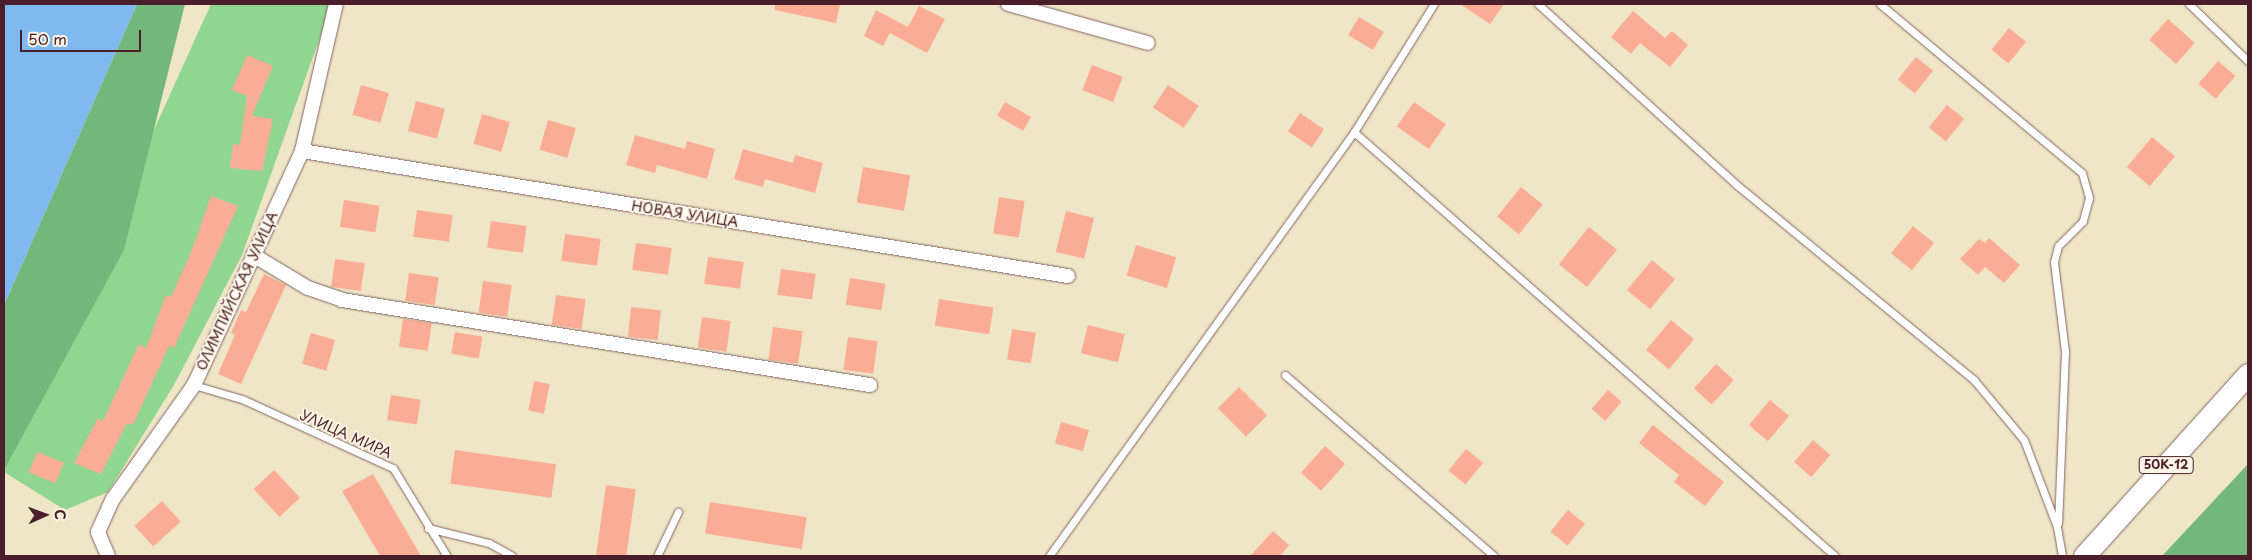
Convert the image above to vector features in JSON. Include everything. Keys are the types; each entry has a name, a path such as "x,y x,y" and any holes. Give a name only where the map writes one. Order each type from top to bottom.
{"main road":[{"name":"50К-12","path":"2084,556 2248,374"}],"street":[{"name":"ОЛИМПИЙСКАЯ УЛИЦА","path":"108,556 98,532 113,500 194,385 252,255 302,151 336,4"},
{"path":"1008,4 1148,43"},
{"name":"НОВАЯ УЛИЦА","path":"302,151 1068,276"},
{"path":"252,255 308,288 342,300 870,385"}],"lane":[{"path":"1049,556 1354,132 1434,4"},
{"path":"1538,4 1738,186 1974,380 2024,440 2058,526"},
{"path":"1880,4 2040,134 2082,174 2089,198 2084,221 2058,246 2054,262 2065,351 2058,526 2062,556"},
{"path":"2188,4 2248,60"},
{"path":"1354,132 1835,556"},
{"path":"1285,374 1494,556"},
{"name":"УЛИЦА МИРА","path":"194,385 242,399 393,468 428,528 447,556"},
{"path":"657,556 678,512"},
{"path":"428,528 489,544 512,556"}],"green space":[{"path":"137,4 185,4 124,250 4,470 4,305"},
{"path":"211,4 332,4 242,255 174,385 108,492 65,510 4,472 4,461"},
{"path":"2248,464 2248,556 2162,556"}],"water":[{"path":"4,4 137,4 4,305"}],"building":[{"path":"775,4 840,4 836,23 775,10"},
{"path":"1460,4 1504,4 1490,24"},
{"path":"919,6 945,19 927,53 890,33 883,46 864,36 876,10 908,27"},
{"path":"1633,11 1665,38 1672,31 1688,45 1670,67 1640,43 1631,54 1611,37"},
{"path":"1359,17 1384,32 1373,50 1348,35"},
{"path":"2168,19 2195,43 2176,64 2149,40"},
{"path":"2009,28 2026,42 2008,64 1991,50"},
{"path":"247,55 273,66 252,116 273,119 262,171 230,168 233,144 240,145 247,96 232,90"},
{"path":"1916,57 1933,71 1915,93 1898,80"},
{"path":"2218,61 2235,76 2216,99 2198,84"},
{"path":"1092,65 1123,77 1113,102 1082,90"},
{"path":"361,85 389,93 380,123 352,115"},
{"path":"1168,85 1199,106 1184,128 1153,107"},
{"path":"416,101 445,109 437,139 408,131"},
{"path":"1005,102 1031,117 1023,131 997,116"},
{"path":"1414,102 1446,124 1429,149 1397,127"},
{"path":"1947,105 1964,119 1946,141 1929,128"},
{"path":"1300,113 1324,129 1312,147 1288,131"},
{"path":"482,114 510,122 501,152 473,144"},
{"path":"548,120 576,128 567,158 539,150"},
{"path":"635,135 685,149 687,141 715,149 707,179 657,165 655,173 626,165"},
{"path":"2152,137 2175,156 2150,186 2127,167"},
{"path":"743,149 793,163 795,155 823,163 815,193 765,179 763,187 734,179"},
{"path":"863,167 910,175 904,211 857,202"},
{"path":"1521,187 1543,205 1519,234 1497,217"},
{"path":"211,196 238,206 174,348 169,346 133,425 127,423 101,474 74,463 98,418 103,421 139,344 146,348 166,295 171,297 192,250"},
{"path":"999,197 1025,201 1019,238 993,234"},
{"path":"344,200 380,206 375,232 340,227"},
{"path":"417,210 453,215 449,242 413,237"},
{"path":"1066,211 1094,218 1084,259 1056,252"},
{"path":"491,221 527,226 523,253 487,248"},
{"path":"1913,226 1934,243 1912,270 1891,253"},
{"path":"1589,227 1617,250 1587,287 1559,264"},
{"path":"565,234 601,239 597,266 561,261"},
{"path":"1989,238 2020,265 2004,283 1985,267 1978,275 1960,259 1979,239 1985,243"},
{"path":"636,243 672,248 668,275 632,270"},
{"path":"1136,245 1176,257 1167,288 1127,276"},
{"path":"708,257 744,262 740,289 704,284"},
{"path":"335,259 365,263 361,291 331,287"},
{"path":"1652,260 1675,279 1650,309 1627,290"},
{"path":"781,269 816,274 812,300 777,295"},
{"path":"409,273 439,277 435,305 405,301"},
{"path":"264,274 286,285 241,384 218,374 235,335 231,333 241,310 246,312"},
{"path":"850,278 886,284 881,310 846,305"},
{"path":"483,281 512,285 507,317 479,313"},
{"path":"556,295 586,299 582,329 552,325"},
{"path":"939,299 993,308 989,334 935,326"},
{"path":"631,307 661,310 658,340 628,337"},
{"path":"702,317 731,321 726,352 698,348"},
{"path":"403,319 432,323 428,351 399,347"},
{"path":"1671,320 1694,339 1669,369 1646,350"},
{"path":"1088,325 1125,334 1118,362 1081,353"},
{"path":"773,327 803,331 798,364 768,360"},
{"path":"1012,329 1036,333 1031,363 1007,360"},
{"path":"455,332 483,337 479,359 451,354"},
{"path":"311,333 335,340 326,371 302,364"},
{"path":"848,337 878,341 873,374 843,370"},
{"path":"1716,364 1734,380 1712,405 1694,389"},
{"path":"534,381 550,384 544,414 528,410"},
{"path":"1239,387 1267,415 1246,436 1218,408"},
{"path":"1608,390 1622,402 1605,421 1592,409"},
{"path":"391,395 421,400 417,424 387,420"},
{"path":"1770,400 1789,416 1768,441 1749,425"},
{"path":"1061,422 1089,430 1083,451 1055,443"},
{"path":"1653,425 1724,482 1705,506 1674,482 1679,475 1639,443"},
{"path":"1813,440 1830,455 1811,477 1794,462"},
{"path":"1325,446 1345,464 1321,491 1301,473"},
{"path":"1466,449 1483,463 1465,485 1448,471"},
{"path":"455,450 556,464 551,498 450,484"},
{"path":"37,452 64,463 56,483 29,472"},
{"path":"274,470 300,498 279,517 254,489"},
{"path":"373,474 421,556 380,556 342,491"},
{"path":"606,485 636,489 626,556 596,556"},
{"path":"162,501 181,522 153,547 135,526"},
{"path":"710,502 807,517 802,549 705,534"},
{"path":"1568,510 1585,524 1567,546 1550,532"},
{"path":"1273,531 1289,545 1280,556 1250,556"}]}
